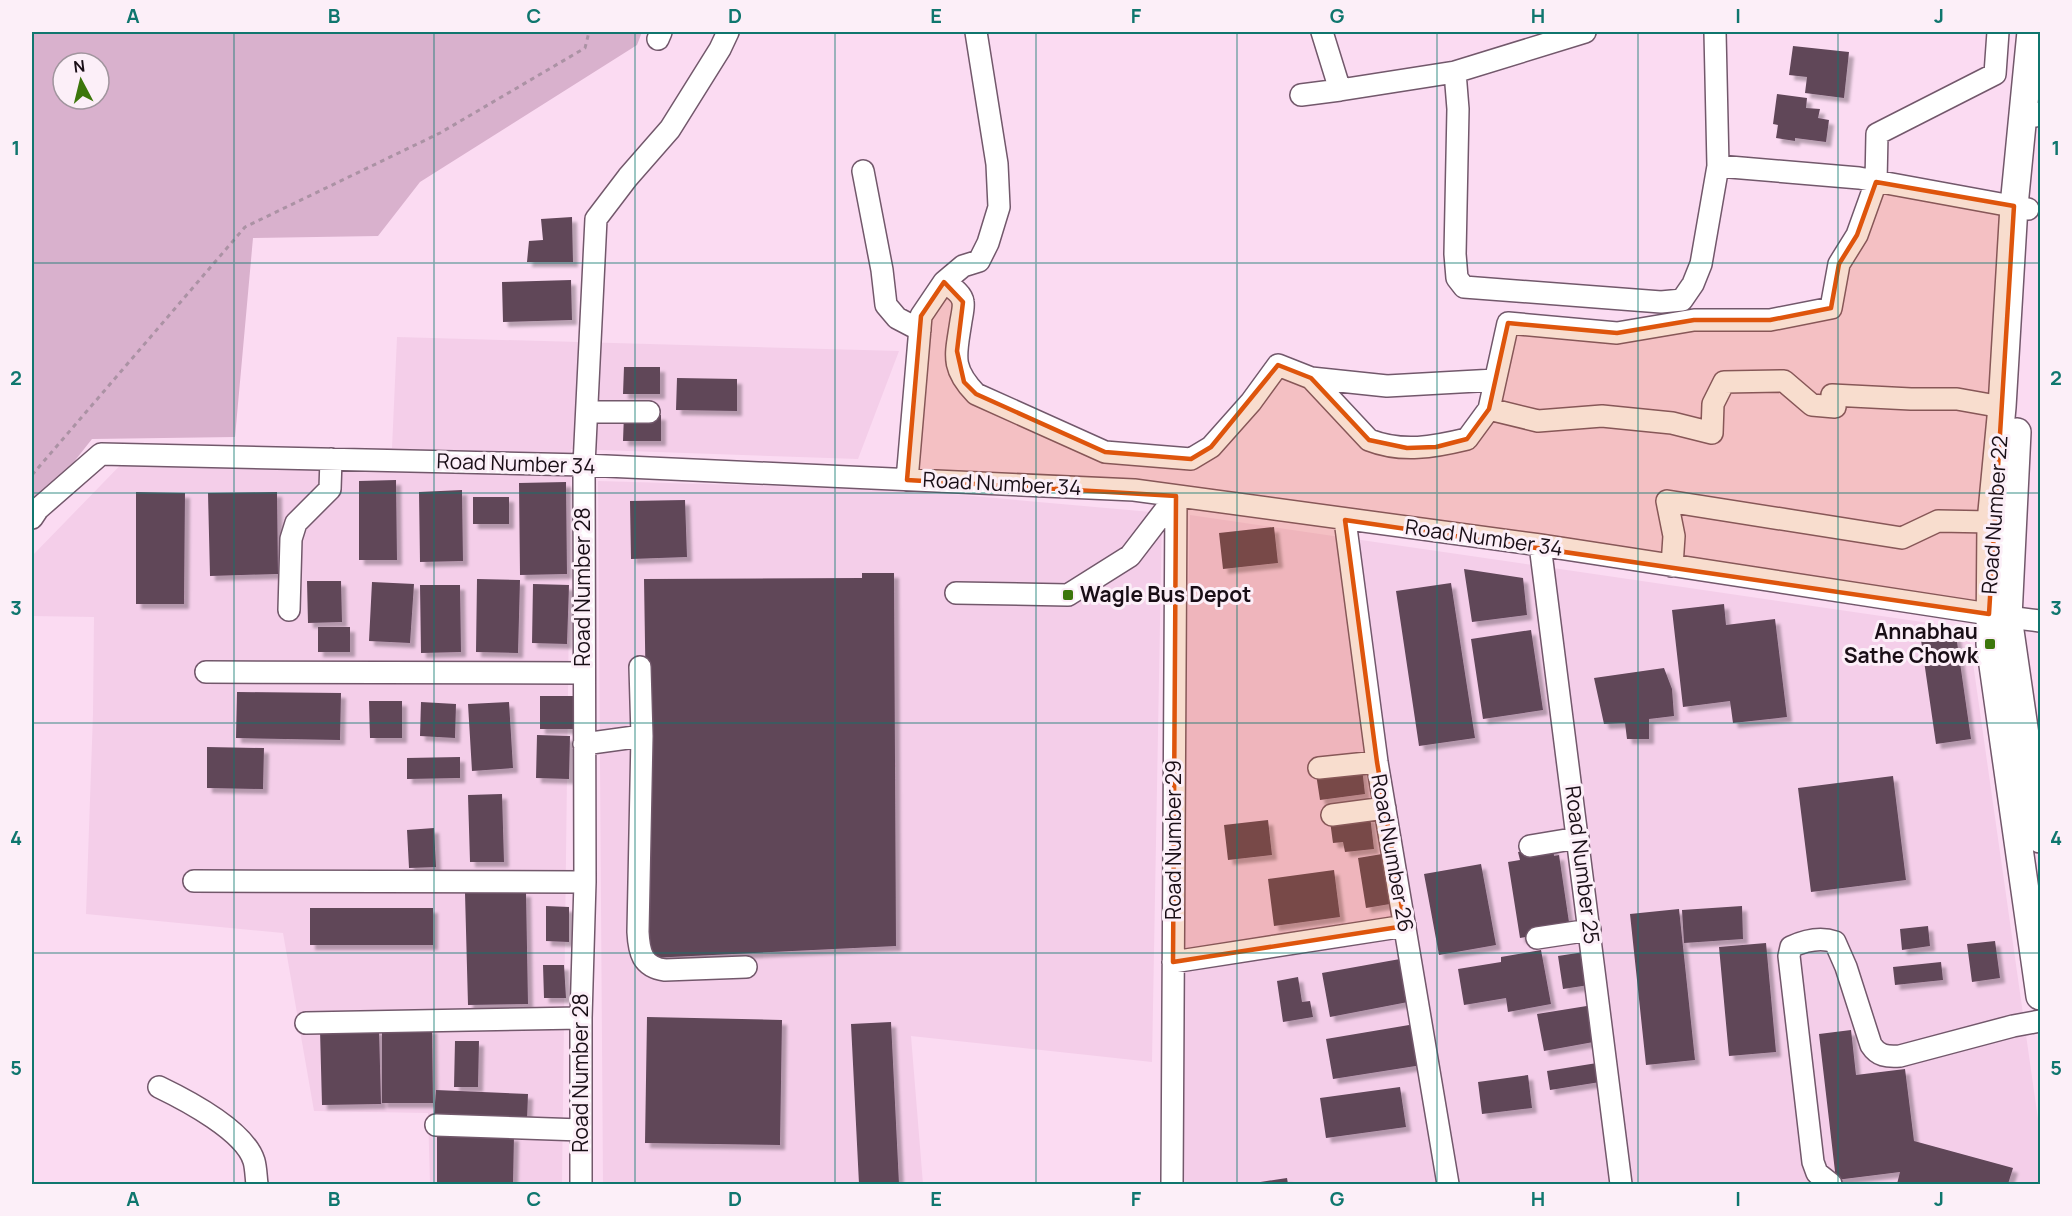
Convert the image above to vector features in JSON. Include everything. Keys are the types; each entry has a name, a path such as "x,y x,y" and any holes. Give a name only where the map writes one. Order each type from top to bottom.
{"main road":[{"name":"Road Number 22","path":"2031,32 2028,214 2002,407 1991,522 1999,616 2040,839"},
{"name":"Road Number 22","path":"2040,72 1999,616 1990,644 2040,996"}],"street":[{"name":"Road Number 28","path":"581,1185 581,1018 585,882 584,465 596,219 628,177 670,129 720,50 728,32"},
{"path":"907,480 921,316 944,282 963,266 979,261 988,243 999,207 997,164 976,32"},
{"path":"1322,32 1340,90"},
{"path":"1301,95 1455,72 1585,32"},
{"path":"1455,72 1458,109 1455,254 1457,278 1464,287 1661,302 1682,300 1693,284 1701,264 1718,166 1715,32"},
{"path":"1311,378 1369,440 1382,445 1407,448 1436,447 1467,439 1489,409 1508,323 1617,333 1694,320 1770,320 1832,308 1839,264 1857,235 1876,182 1877,134 1995,74 1998,32"},
{"path":"1718,166 1859,178 2028,214"},
{"path":"862,171 882,270 886,305 897,318 920,330"},
{"path":"944,282 959,293 963,302 957,367 964,382 976,394 1105,452 1191,459 1211,447 1251,402 1278,365 1311,378 1387,386 1495,380"},
{"path":"1489,409 1538,421 1602,416 1672,423 1712,433 1713,404 1724,382 1784,381 1812,405 1835,407 1832,394 1911,399 1957,399 2002,407"},
{"path":"587,412 650,412"},
{"name":"Road Number 34","path":"32,518 38,509 101,454 584,465 1134,490 1540,545 2040,621"},
{"path":"289,610 291,539 296,523 330,489 331,459"},
{"path":"956,593 1068,595 1131,556 1176,496"},
{"name":"Road Number 29","path":"1172,1185 1176,496"},
{"path":"1672,566 1674,536 1668,501 1902,538 1938,521 1991,522"},
{"name":"Road Number 26","path":"1345,520 1365,741 1385,808 1448,1185"},
{"name":"Road Number 25","path":"1540,545 1621,1185"},
{"path":"640,667 642,736 638,932 641,954 655,969 746,967"},
{"path":"206,672 583,673"},
{"path":"584,744 642,736"},
{"path":"1319,768 1365,741"},
{"path":"1332,814 1385,808"},
{"path":"1530,846 1578,838"},
{"path":"194,882 585,882"},
{"path":"1173,962 1405,926"},
{"path":"1538,938 1590,930"},
{"path":"1831,1185 1817,1173 1813,1162 1789,956 1791,947 1816,940 1835,942 1846,967 1871,1045 1882,1056 1900,1056 2040,1021"},
{"path":"306,1023 581,1018"},
{"path":"159,1087 192,1102 236,1135 254,1160 257,1185"},
{"path":"436,1125 581,1130"}],"path":[{"path":"32,475 245,227 440,133 585,48 589,32"}],"highlighted area":[{"path":"1876,182 2014,206 1989,614 1345,520 1377,762 1405,926 1173,962 1176,496 907,480 921,316 944,282 963,302 957,351 964,382 976,394 1105,452 1191,459 1211,447 1278,365 1311,378 1369,440 1407,448 1436,447 1467,439 1489,409 1508,323 1617,333 1694,320 1770,320 1831,308 1839,264 1857,235"}],"shaded area":[{"path":"32,32 642,32 637,45 420,182 378,236 253,238 235,437 92,439 32,515"},
{"path":"397,337 899,351 858,459 571,449 562,1184 430,1184 428,1113 314,1111 283,933 86,914 94,617 32,616 32,556 137,448 392,448"},
{"path":"598,481 906,490 1162,513 1152,1062 911,1036 923,1184 603,1184"},
{"path":"1190,515 1950,626 1969,635 2040,1133 2040,1184 1175,1184"}],"building":[{"path":"1793,46 1849,52 1844,98 1805,93 1807,77 1789,75"},
{"path":"1777,94 1807,98 1806,108 1820,109 1818,118 1829,120 1826,142 1776,138 1778,125 1773,124"},
{"path":"572,217 573,262 527,262 529,241 543,240 541,219"},
{"path":"571,280 572,320 503,322 502,282"},
{"path":"624,367 660,367 660,394 623,394"},
{"path":"677,378 737,379 737,411 676,410"},
{"path":"624,414 661,415 661,441 623,441"},
{"path":"396,480 397,560 359,560 359,481"},
{"path":"566,482 567,574 520,575 519,483"},
{"path":"462,490 463,561 420,562 419,492"},
{"path":"136,492 185,493 184,604 136,604"},
{"path":"277,492 278,574 210,576 208,493"},
{"path":"473,497 509,497 509,524 473,524"},
{"path":"685,500 687,557 631,559 630,501"},
{"path":"1274,527 1278,563 1223,569 1219,533"},
{"path":"1464,569 1523,578 1527,615 1472,622"},
{"path":"862,573 894,573 896,946 650,958 644,579 862,578"},
{"path":"477,579 520,580 518,653 476,652"},
{"path":"307,581 341,581 342,622 308,623"},
{"path":"372,582 414,584 410,643 369,641"},
{"path":"1451,583 1475,738 1419,746 1396,591"},
{"path":"533,584 569,585 567,644 532,643"},
{"path":"420,585 460,585 461,652 421,653"},
{"path":"1724,604 1726,625 1775,619 1787,717 1733,723 1730,701 1683,707 1672,610"},
{"path":"318,627 350,627 350,652 318,652"},
{"path":"1531,630 1543,710 1483,719 1471,639"},
{"path":"1956,635 1971,739 1936,744 1921,640"},
{"path":"1664,668 1672,689 1674,716 1649,719 1649,739 1627,739 1625,723 1604,724 1594,678"},
{"path":"237,692 341,693 340,740 236,738"},
{"path":"540,696 576,696 576,729 540,729"},
{"path":"369,701 402,701 402,738 370,738"},
{"path":"421,702 456,704 455,738 420,736"},
{"path":"509,702 513,768 472,771 468,704"},
{"path":"537,735 570,736 569,779 536,778"},
{"path":"207,747 264,748 263,789 207,788"},
{"path":"460,757 460,778 407,779 407,758"},
{"path":"1362,768 1365,794 1320,800 1316,774"},
{"path":"1893,776 1906,880 1811,892 1798,788"},
{"path":"502,794 504,862 470,862 468,795"},
{"path":"1370,816 1374,849 1345,852 1343,842 1333,843 1330,821"},
{"path":"1268,820 1272,855 1228,860 1224,825"},
{"path":"434,828 436,867 409,868 407,830"},
{"path":"1553,846 1554,856 1559,855 1570,929 1520,938 1508,862 1520,860 1518,852"},
{"path":"1388,853 1396,903 1366,908 1358,858"},
{"path":"1481,864 1496,945 1439,955 1424,874"},
{"path":"1334,870 1340,917 1274,926 1268,879"},
{"path":"526,892 528,1004 468,1005 465,893"},
{"path":"546,906 569,907 569,942 546,941"},
{"path":"1742,906 1743,939 1684,943 1682,910"},
{"path":"310,908 433,908 433,945 310,945"},
{"path":"1679,909 1695,1060 1646,1065 1630,914"},
{"path":"1928,926 1930,946 1902,950 1900,929"},
{"path":"1995,941 2000,978 1972,982 1967,944"},
{"path":"1766,943 1776,1052 1729,1056 1719,947"},
{"path":"1541,950 1551,1004 1508,1012 1506,998 1464,1005 1458,969 1501,962 1501,957"},
{"path":"1584,952 1589,985 1563,989 1558,956"},
{"path":"1400,959 1408,1002 1330,1017 1322,973"},
{"path":"1941,962 1943,980 1895,985 1893,967"},
{"path":"543,965 564,965 566,998 544,998"},
{"path":"1298,977 1302,1002 1310,1001 1313,1017 1283,1022 1277,981"},
{"path":"1593,1005 1599,1041 1544,1051 1537,1014"},
{"path":"647,1017 782,1020 780,1145 645,1143"},
{"path":"891,1022 899,1184 859,1184 851,1024"},
{"path":"1415,1024 1422,1065 1333,1079 1326,1039"},
{"path":"432,1028 433,1103 382,1103 382,1029"},
{"path":"379,1029 381,1104 322,1105 320,1030"},
{"path":"1851,1030 1856,1075 1905,1069 1914,1141 2013,1168 2008,1184 1897,1184 1900,1172 1836,1180 1819,1034"},
{"path":"455,1041 479,1041 478,1087 454,1087"},
{"path":"1597,1063 1600,1082 1550,1090 1547,1071"},
{"path":"1528,1075 1532,1108 1482,1114 1478,1082"},
{"path":"1400,1087 1406,1127 1326,1138 1320,1098"},
{"path":"436,1090 528,1094 527,1120 434,1116"},
{"path":"437,1135 514,1136 513,1184 437,1184"},
{"path":"1287,1178 1288,1184 1254,1184 1254,1183"}],"place":[{"name":"Wagle Bus Depot","path":"1068,595"},
{"name":"Annabhau Sathe Chowk","path":"1990,644"}]}
